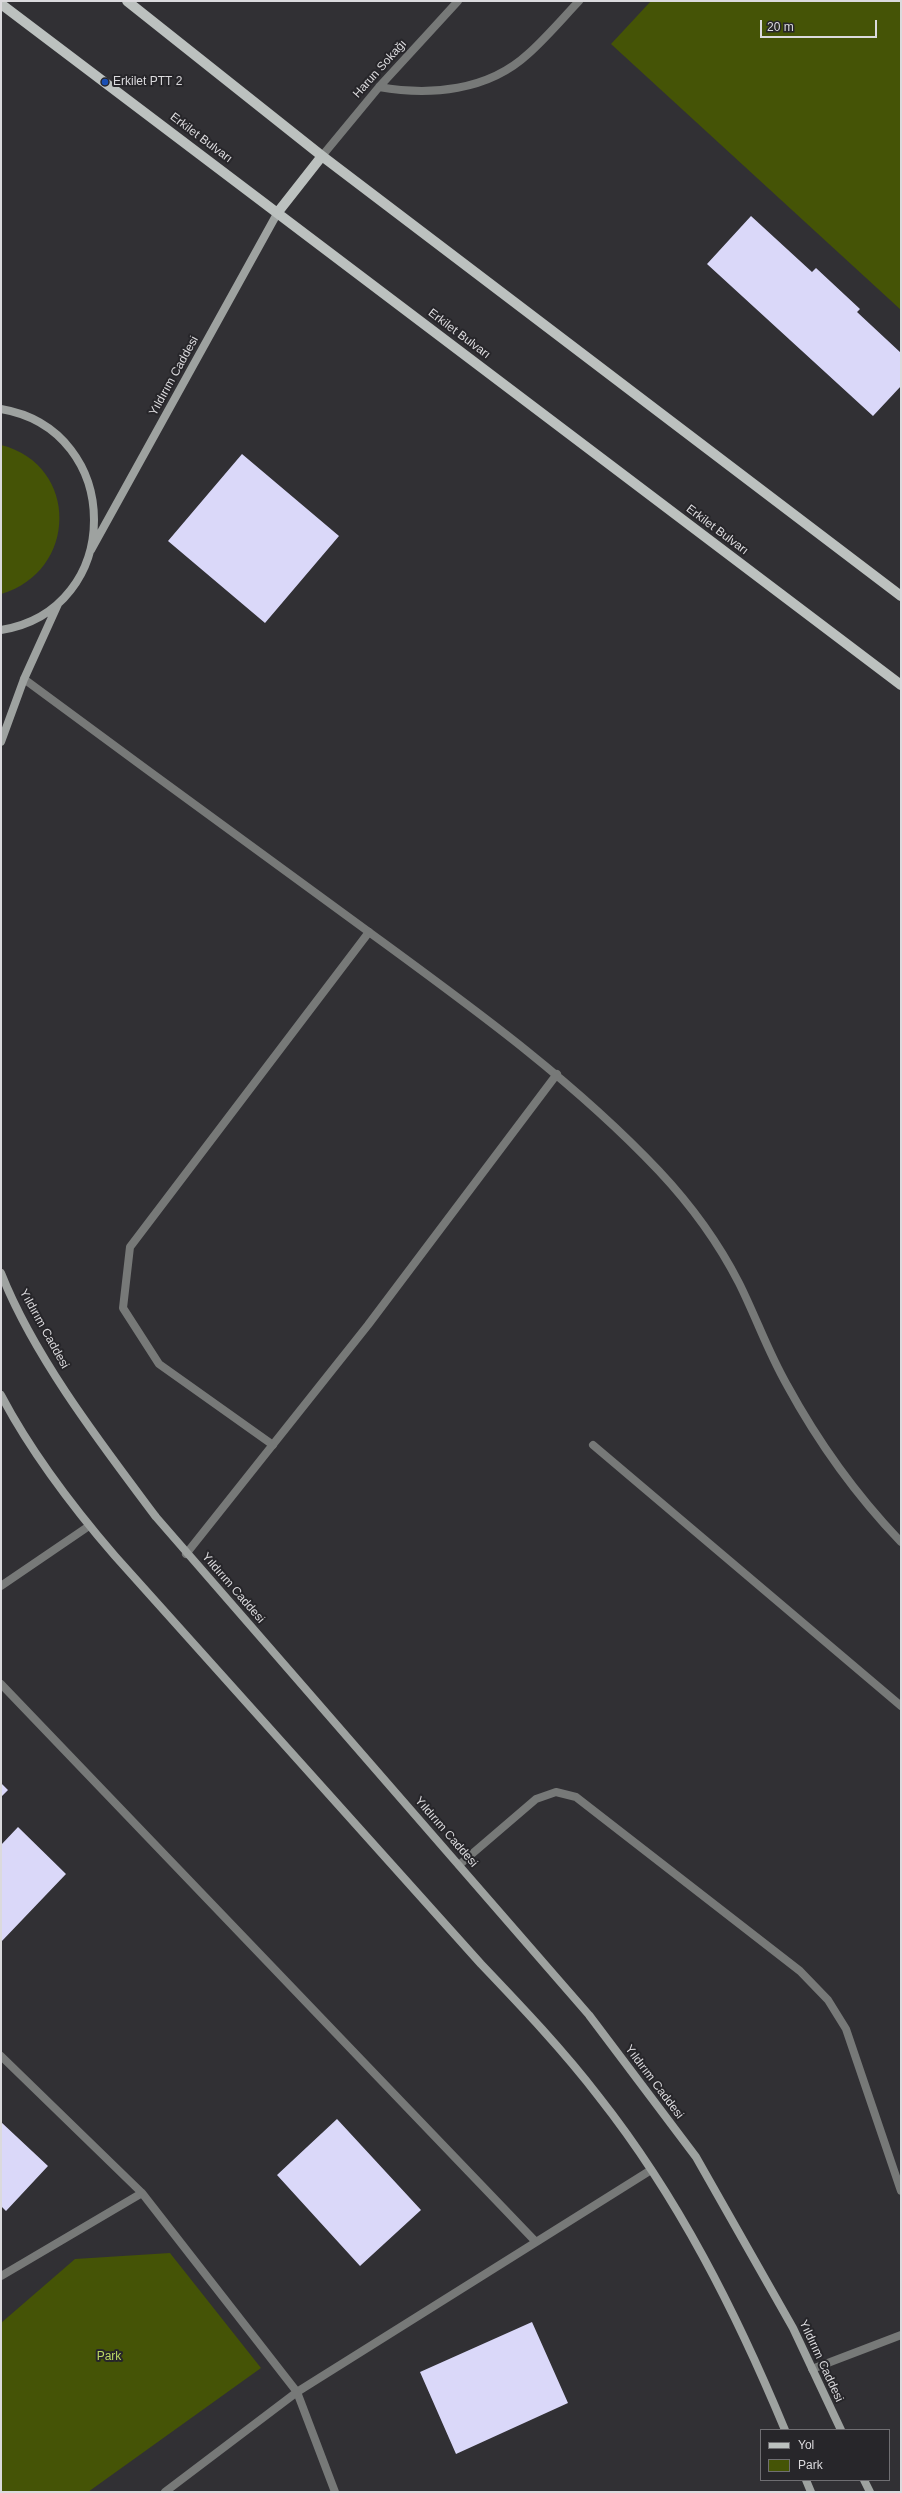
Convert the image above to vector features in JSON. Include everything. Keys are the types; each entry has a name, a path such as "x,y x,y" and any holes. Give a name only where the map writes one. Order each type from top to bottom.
{"main road":[{"path":"127,1 322,156 901,596"},
{"name":"Erkilet Bulvarı","path":"1,4 278,212 901,685"},
{"path":"278,212 322,156"}],"street":[{"name":"Harun Sokağı","path":"322,156 379,87 458,1"},
{"path":"379,87 405,92 434,92 465,87 499,74 528,55 579,1"},
{"name":"Yıldırım Caddesi","path":"91,550 278,212"},
{"path":"1,409 25,415 52,430 72,451 81,464 95,506 91,550 79,578 60,601 24,680 1,742"},
{"path":"1,630 36,618 60,601"},
{"path":"24,680 369,932 557,1074 659,1170 703,1224 739,1284 783,1379 815,1433 847,1478 901,1542"},
{"path":"273,1445 159,1364 123,1308 130,1248 369,932"},
{"path":"186,1554 368,1325 557,1074"},
{"name":"Yıldırım Caddesi","path":"1,1273 34,1337 76,1407 110,1457 186,1554 589,2015 696,2157 793,2328 840,2429"},
{"path":"1,1397 43,1465 89,1526 481,1964 542,2028 600,2097 651,2170 692,2234 728,2301 785,2429"},
{"path":"593,1445 901,1706"},
{"path":"1,1586 89,1526"},
{"path":"1,1684 536,2242"},
{"path":"459,1865 536,1799 556,1792 576,1796 800,1971 828,2000 846,2029 901,2191"},
{"path":"1,2056 142,2193 297,2392 335,2492"},
{"path":"165,2492 297,2392 651,2170"},
{"path":"1,2276 142,2193"},
{"path":"812,2369 901,2335"},
{"path":"806,2481 811,2492"},
{"path":"864,2481 870,2492"}],"green space":[{"path":"651,1 901,1 901,310 611,44"},
{"path":"1,445 27,456 45,474 56,495 60,519 56,542 45,564 26,582 1,594"},
{"name":"Park","path":"170,2253 261,2368 88,2492 1,2492 1,2323 75,2259"}],"building":[{"path":"751,216 812,272 816,268 860,309 857,312 901,353 901,386 873,416 707,264"},
{"path":"242,454 339,536 265,623 168,541"},
{"path":"1,1783 8,1790 1,1797"},
{"path":"18,1827 66,1874 1,1942 1,1845"},
{"path":"337,2119 421,2210 360,2266 277,2175"},
{"path":"1,2122 48,2166 6,2211 1,2206"},
{"path":"532,2322 568,2403 456,2454 420,2372"}],"place":[{"name":"Erkilet PTT 2","path":"105,82"}]}
